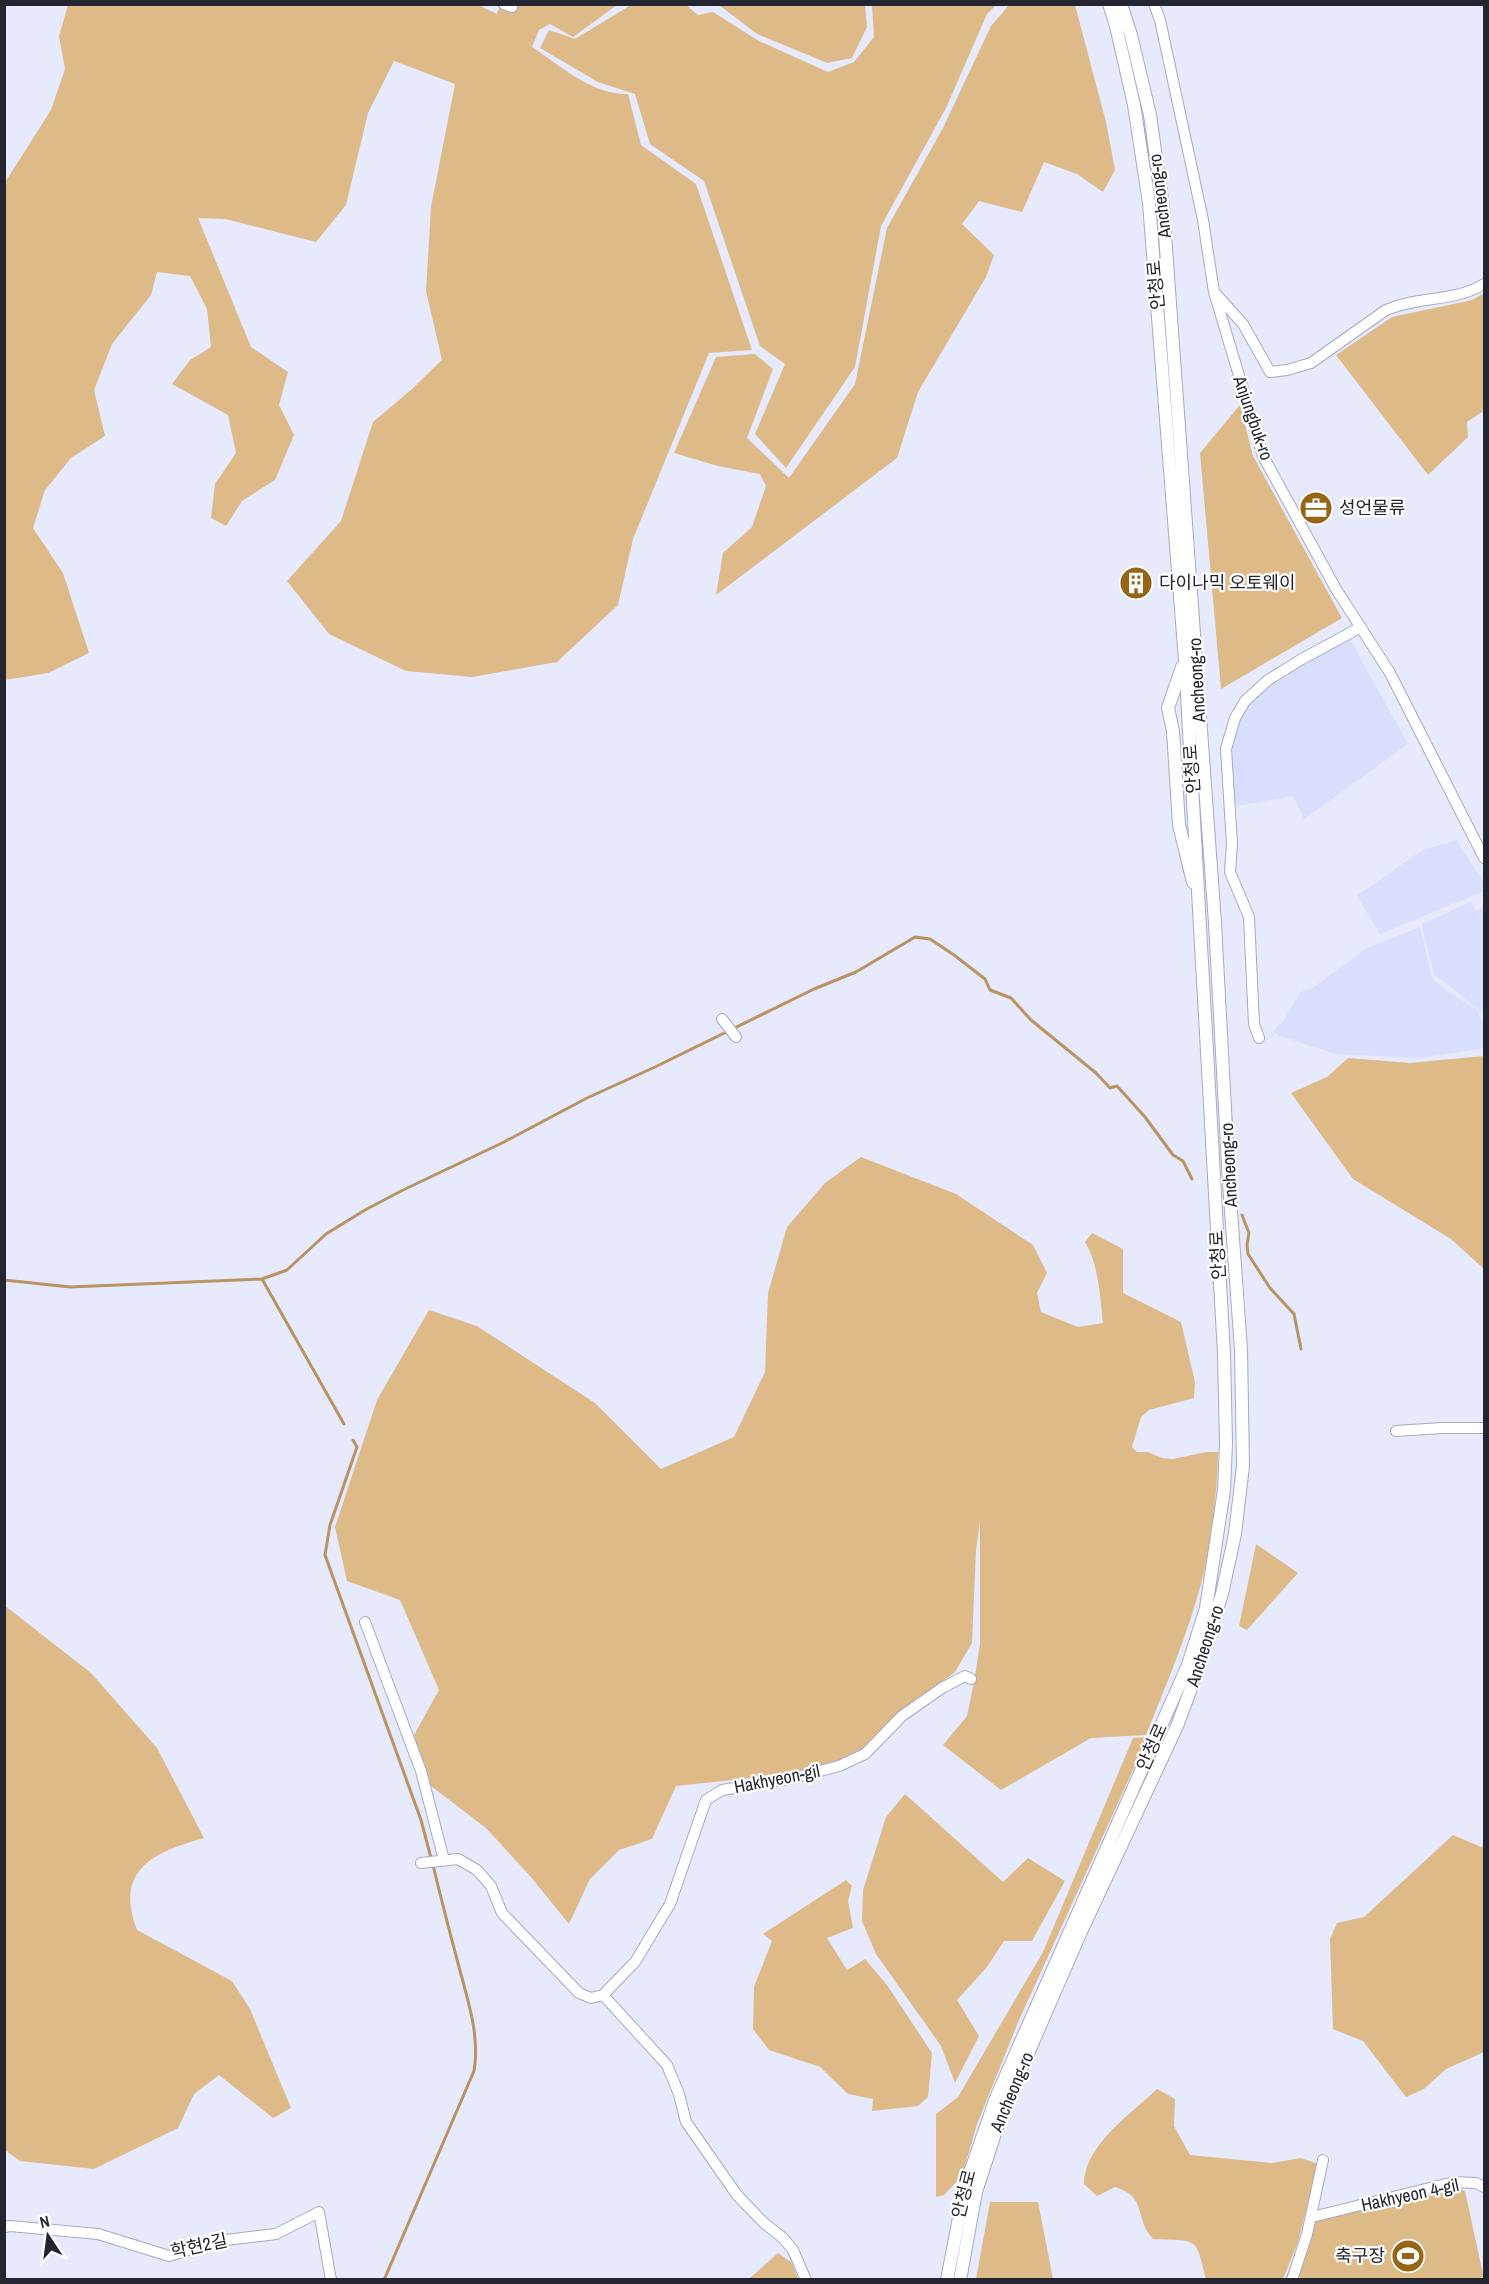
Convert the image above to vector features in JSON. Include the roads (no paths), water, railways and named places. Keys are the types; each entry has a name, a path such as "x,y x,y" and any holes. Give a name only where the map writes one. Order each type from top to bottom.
{"street":[{"path":"504,4 512,7 513,4"},
{"name":"안청로","path":"947,2280 965,2187 983,2130 1188,1665 1206,1608 1224,1490 1226,1443 1224,1354 1185,660 1149,203 1134,105 1116,26 1108,4"},
{"name":"Ancheong-ro","path":"960,2280 976,2192 1000,2118 1079,1936 1177,1726 1199,1667 1224,1584 1235,1534 1243,1466 1241,1350 1229,1183 1215,923 1163,207 1150,115 1131,35 1121,4"},
{"name":"Anjungbuk-ro","path":"1154,4 1160,20 1190,155 1214,292 1263,456 1336,590 1390,672 1485,858"},
{"path":"1214,292 1243,324 1270,372 1311,363 1386,310 1399,304 1462,294 1485,284"},
{"path":"1259,1038 1254,1024 1249,917 1230,873 1232,844 1226,749 1235,718 1245,701 1260,687 1302,659 1361,627"},
{"path":"1185,660 1168,708 1173,731 1179,825 1200,908"},
{"path":"722,1019 736,1037"},
{"path":"1396,1431 1485,1428"},
{"path":"365,1622 421,1771 444,1860"},
{"name":"Hakhyeon-gil","path":"603,1995 635,1962 670,1904 706,1800 722,1790 789,1779 839,1766 865,1754 902,1716 942,1688 965,1676 971,1680"},
{"path":"421,1863 458,1859 477,1870 491,1886 502,1913 579,1993 591,1998 603,1995 667,2065 679,2094 686,2122 737,2195 793,2250 806,2280"},
{"path":"1292,2280 1312,2217 1323,2160"},
{"name":"Hakhyeon 4-gil","path":"1312,2217 1454,2182 1476,2182 1485,2187"},
{"name":"학현2길","path":"4,2227 98,2234 170,2256 217,2241 276,2234 319,2212 331,2280"}],"waterway":[{"path":"262,1279 287,1270 326,1234 403,1190 502,1143 587,1098 814,989 856,972 915,937 930,939 954,955 985,979 990,990 1011,998 1031,1020 1096,1073 1110,1088 1117,1086 1145,1117 1173,1155 1183,1161 1192,1179"},
{"path":"1242,1215 1249,1233 1248,1254 1270,1288 1294,1314 1301,1349"},
{"path":"4,1280 70,1287 262,1279 344,1424"},
{"path":"353,1440 357,1447 330,1525 325,1555 421,1820 431,1858"},
{"path":"384,2280 474,2071 475,2045 472,2019 433,1865"}],"place":[{"name":"성언물류","path":"1316,508"},
{"name":"다이나믹 오토웨이","path":"1136,583"},
{"name":"축구장","path":"1408,2256"}]}
